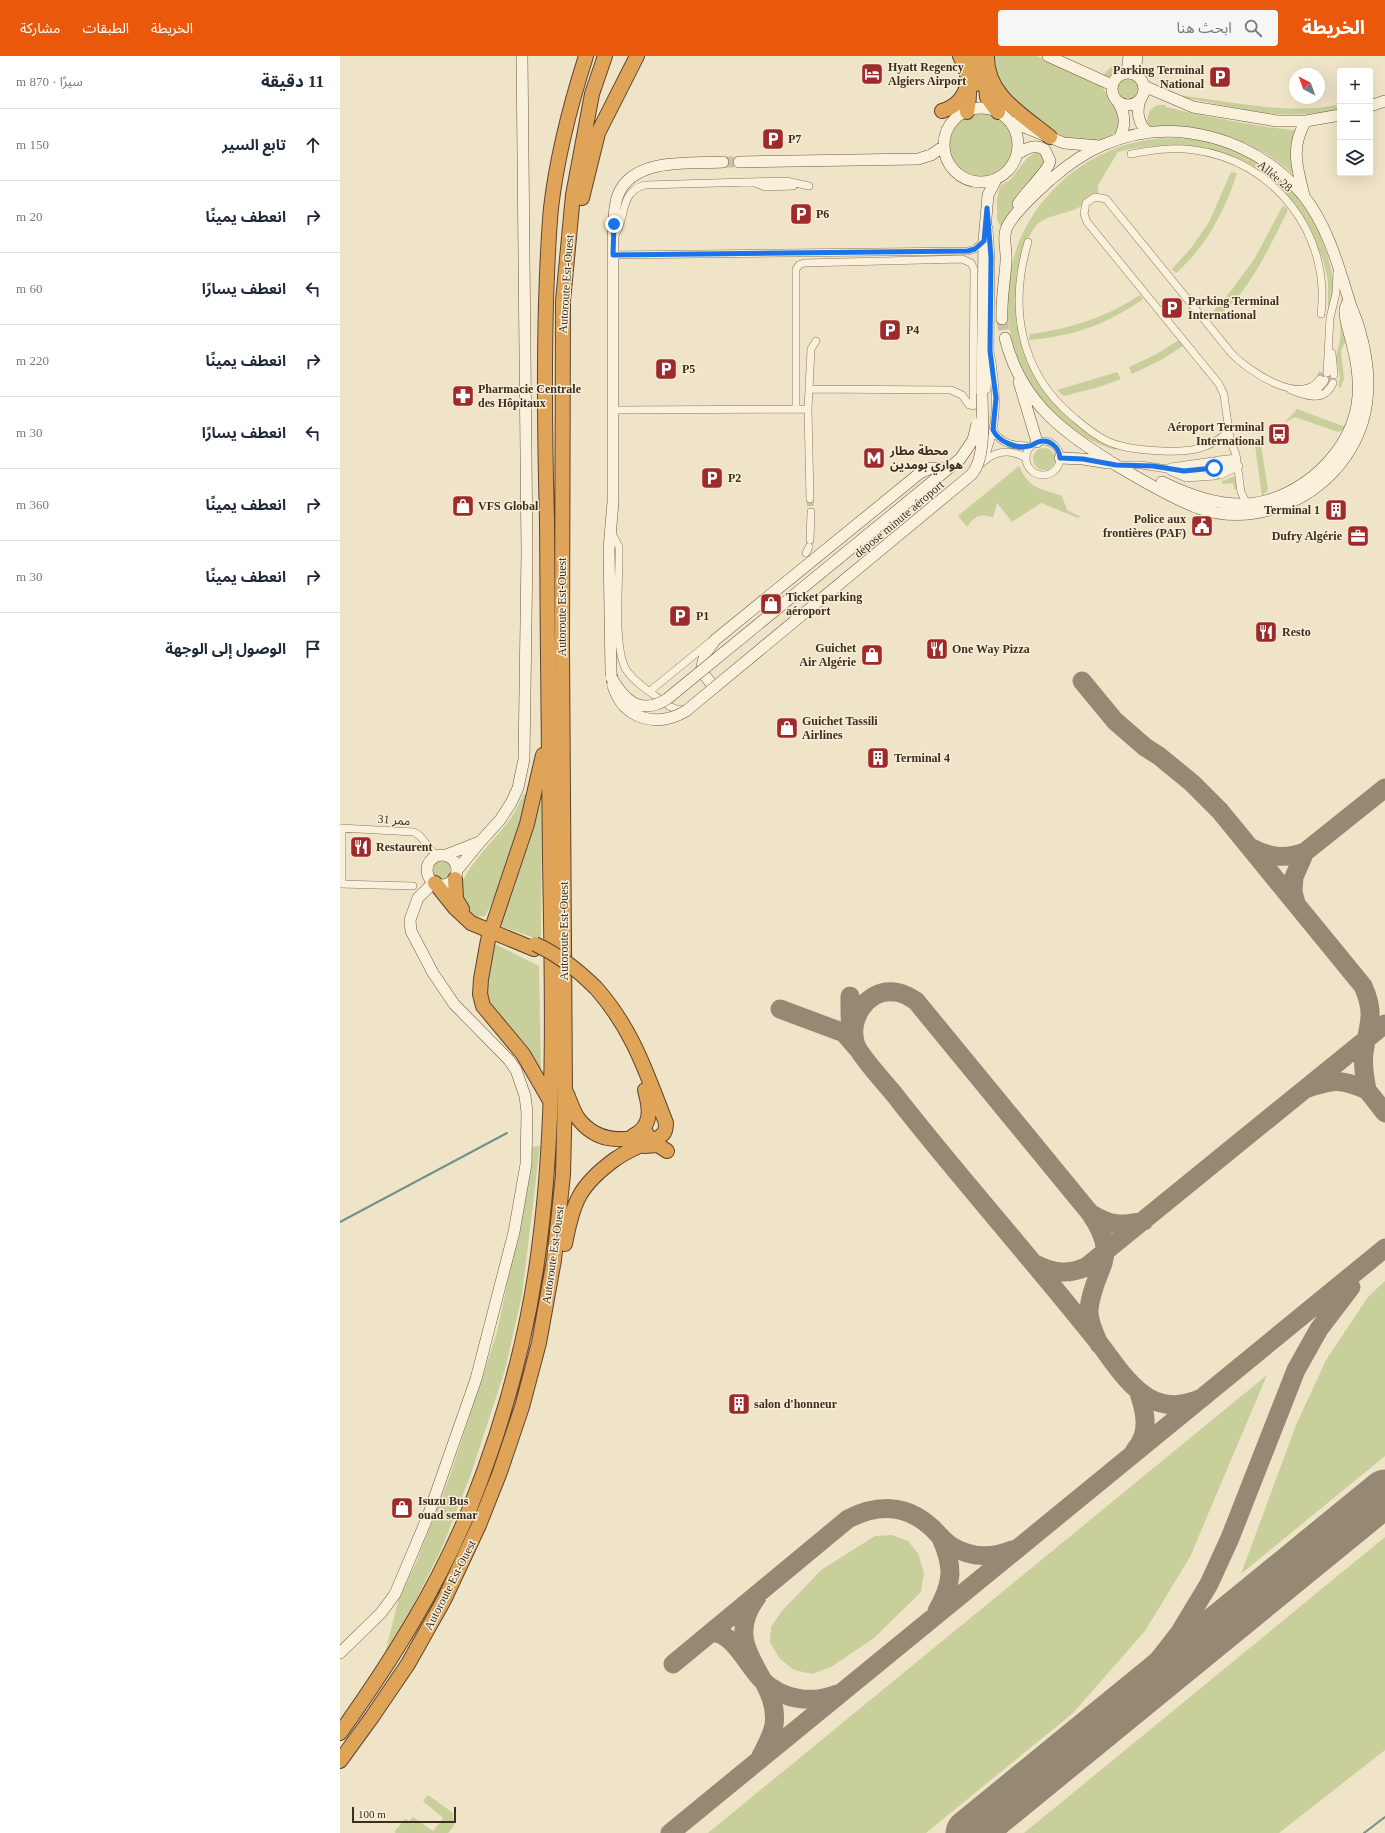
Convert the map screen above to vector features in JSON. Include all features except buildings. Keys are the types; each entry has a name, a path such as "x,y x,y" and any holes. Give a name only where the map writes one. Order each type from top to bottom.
{"highway":[{"name":"Autoroute Est-Ouest","path":"340,1733 395,1652 446,1560 469,1510 489,1456 509,1393 528,1310 540,1243 546,1190 550,1100 552,990 550,713 544,376 548,250 551,207 566,124 586,56"},
{"name":"Autoroute Est-Ouest","path":"340,1761 408,1664 444,1600 485,1510 522,1407 539,1343 554,1260 559,1219 564,1146 565,1091 562,434 563,301 573,196 592,94 605,56"},
{"path":"584,141 606,73 614,56"},
{"path":"567,250 596,140 637,56"},
{"path":"960,56 968,77 968,111"},
{"path":"968,111 977,86 975,56"},
{"path":"987,56 985,84 987,97 1004,117"},
{"path":"987,56 990,76 995,88 1003,98 1050,137"},
{"path":"942,111 953,107 961,99 966,89 968,77"},
{"path":"550,713 541,769 527,824 491,929 480,979 480,994 483,1006 524,1054 550,1100"},
{"path":"456,874 455,894 459,905 473,920 491,929 562,958 585,977 628,1038 668,1136"},
{"path":"434,883 460,914 477,926 491,929"},
{"path":"594,990 615,1011 638,1049 666,1123 668,1136"},
{"path":"616,1140 631,1137 637,1134 645,1125 649,1113 644,1087 645,1080"},
{"path":"565,1091 576,1116 582,1123 598,1134 616,1140 629,1139 652,1132 668,1136"},
{"path":"539,1343 575,1201 581,1191 594,1177 614,1160 632,1149 668,1136"},
{"path":"632,1149 654,1145 661,1146 667,1151"}],"main road":[{"path":"480,842 441,855 429,862 427,871 430,879 434,883 448,884 480,842 496,825 511,804 518,788 524,759 527,553 522,56"},
{"path":"1048,56 1112,85"},
{"path":"1129,56 1131,73"},
{"path":"1131,73 1137,56"},
{"path":"1119,139 1125,120 1124,114 1113,94 1112,85 1116,78 1131,73 1141,79 1144,86 1138,116 1141,125 1148,132"},
{"path":"1144,86 1178,102 1200,109 1277,121 1306,122 1337,116"},
{"path":"1118,102 1132,105 1140,100"},
{"path":"1373,105 1385,101"},
{"path":"997,178 979,182 962,177 949,163 944,146 949,127 957,118 968,111 984,108 1050,137 1071,144 1100,146"},
{"path":"982,393 982,300 984,241 989,192 997,178 1010,168 1017,154 1018,139 1014,130 1004,117"},
{"path":"1305,197 1295,155 1297,141 1306,122"},
{"path":"1007,227 1026,203 1048,182 1072,163 1100,146 1119,139 1148,132 1184,132 1213,137 1235,144 1251,152 1280,172 1305,197 1323,228 1334,251 1349,301 1359,326 1365,352 1369,389 1361,427 1352,447 1334,471 1320,484 1304,496 1279,507 1251,513 1218,513 1197,508 1133,475 1084,445 1050,418 1035,400 1017,372"},
{"path":"739,162 918,159 931,155 944,146"},
{"path":"1002,319 1001,294 1006,262 1004,240 1007,227 1024,195 1049,165 1048,153 1041,148 1029,148 1017,154"},
{"path":"612,681 609,549 613,502 613,238 616,203 621,188 632,176 646,168 653,166 723,162"},
{"path":"1133,475 1137,472 1143,473 1176,489 1209,500 1224,503 1259,503 1279,496 1303,484 1327,463 1339,448 1349,431 1355,416 1358,395 1356,363 1345,311 1349,301"},
{"path":"1006,338 1017,372 1034,444"},
{"name":"dépose minute aéroport","path":"612,681 627,699 636,704 647,706 657,704 667,699 965,453 973,440 982,393"},
{"name":"dépose minute aéroport","path":"612,681 619,699 628,709 640,717 654,720 671,718 681,714 971,475 978,466 981,455 982,393"},
{"path":"1060,458 1083,459 1116,465"},
{"path":"701,671 714,687"},
{"path":"441,855 454,860 456,874"},
{"path":"340,1653 381,1613 395,1594 428,1516 476,1379 514,1232 526,1164 527,1112 525,1096 516,1070 509,1060 454,1004 433,973 411,932 410,920 418,898 434,883"}],"street":[{"name":"Allée 28","path":"1131,154 1171,149 1202,151 1236,162 1268,181 1282,194 1295,210 1310,237 1317,256 1321,277 1321,314"},
{"path":"613,238 621,221 628,196 641,186 649,184 755,183 786,181 809,186"},
{"path":"1247,504 1241,492 1238,462 1231,443 1224,395 1219,384 1087,222 1084,211 1088,200 1099,197 1106,199 1232,354 1254,372 1279,386 1310,397 1325,394 1327,381 1305,389 1279,386"},
{"path":"973,406 981,402 987,392 990,351 991,257 987,208"},
{"path":"613,255 968,251 975,249 984,241"},
{"path":"1028,242 1021,268 1018,295 1022,333 1032,365 1047,389 1064,410 1082,426 1100,437 1119,445 1148,450 1171,452 1203,449 1218,442 1229,430"},
{"path":"1330,327 1329,373 1330,327 1337,285 1337,268 1334,251"},
{"path":"796,409 796,269 799,265 804,262 962,259 971,263 974,269 973,406"},
{"path":"810,499 808,409 811,349 816,341"},
{"path":"983,462 993,430 996,398 990,351"},
{"path":"809,389 951,390 959,393 970,405 973,406"},
{"path":"613,410 808,409"},
{"path":"993,430 998,438 1006,442 1034,444 1044,441 1051,443 1058,451 1060,458 1055,470 1050,474 1036,474 1027,465 1027,451 1034,444"},
{"path":"610,533 618,547 620,655 627,671 650,691 676,709 687,709 694,705 730,673 974,473 983,462 992,455 1004,452 1015,453 1026,458"},
{"path":"1116,465 1141,465 1187,472 1217,468 1238,462"},
{"path":"1217,468 1238,462"},
{"path":"650,691 792,575 807,550 811,512"},
{"path":"341,828 341,884 413,886"},
{"name":"ممر 31","path":"341,828 414,832 441,855"}],"green space":[{"path":"993,56 1037,56 1101,85 1120,115 1120,129 1107,138 1094,142 1081,142 1068,139 1044,124 1013,97 999,80"},
{"path":"1113,65 1118,68 1108,80 1096,73 1104,74"},
{"path":"1128,79 1135,82 1138,89 1135,96 1128,99 1121,96 1118,89 1121,82"},
{"path":"1178,95 1238,104 1281,108 1322,107 1337,104 1337,110 1307,114 1278,114 1182,97"},
{"path":"1157,105 1166,105 1166,107 1233,121 1301,131 1293,174 1260,150 1226,136 1190,129 1150,127 1147,120 1150,110"},
{"path":"981,112 999,118 1007,126 1013,144 1007,162 999,170 981,176 963,170 955,162 949,144 955,126 963,118"},
{"path":"1163,138 1193,139 1223,145 1242,152 1259,162 1276,175 1304,206 1315,223 1323,242 1331,270 1334,284 1333,296 1328,324 1328,281 1323,260 1304,220 1291,200 1274,185 1240,162 1175,146 1153,146 1118,152 1098,185 1098,194 1078,208 1043,220 1035,228 1027,241 1021,257 1016,296 1022,342 1033,371 1041,385 1054,400 1117,448 1115,450 1074,431 1057,417 1042,400 1018,359 1008,316 1010,274 1023,233 1046,198 1078,168 1117,148"},
{"path":"1036,152 1043,153 1045,163 1025,188 1002,229 997,220 997,198 1000,186 1010,180 1027,158"},
{"path":"1231,172 1237,173 1227,201 1213,228 1187,263 1176,273 1172,269 1191,248 1209,222"},
{"path":"1284,206 1288,209 1287,212 1256,271 1236,298 1213,320 1209,316 1230,292 1255,258 1282,207"},
{"path":"1342,284 1347,340 1341,350 1344,379 1340,389 1338,385 1340,377 1336,357 1340,340"},
{"path":"1140,295 1143,299 1116,316 1089,328 1061,336 1029,340 1030,334 1059,329 1087,321 1114,310"},
{"path":"1179,340 1183,346 1161,360 1132,374 1129,367 1155,355"},
{"path":"1117,372 1121,379 1099,387 1064,396 1057,390"},
{"path":"1297,409 1348,428 1338,432 1295,417 1284,423"},
{"path":"1264,439 1261,445 1268,490 1262,496 1255,445"},
{"path":"1044,448 1052,451 1055,459 1052,467 1044,470 1036,467 1033,459 1036,451"},
{"path":"1019,466 1023,474 1031,483 1036,487 1062,496 1067,510 1081,517 1078,518 1041,503 1012,522 997,503 993,518 985,515 978,516 967,527 958,516"},
{"path":"1235,476 1238,490 1234,489 1233,483 1222,484 1222,481"},
{"path":"524,794 529,795 505,872 485,916 476,917 466,909 460,898 460,890 463,881 476,860 508,822"},
{"path":"542,796 541,940 503,927 498,921 525,850"},
{"path":"442,859 449,862 452,869 449,876 442,879 435,876 432,869 435,862"},
{"path":"495,944 539,966 541,1071 490,1007 486,989 490,961"},
{"path":"540,1146 522,1295 505,1370 471,1474 442,1548 408,1616 384,1658 399,1597 416,1563 451,1473 497,1332 518,1233 531,1147"},
{"path":"1385,1281 1385,1456 1241,1574 1296,1425 1326,1360 1368,1297"},
{"path":"1267,1375 1190,1557 1145,1631 1073,1713 926,1833 708,1833"},
{"path":"892,1535 908,1541 918,1553 924,1573 921,1592 874,1638 831,1667 812,1674 794,1670 779,1658 770,1642 771,1627 781,1612 821,1570 875,1536"},
{"path":"1385,1537 1385,1750 1279,1833 1024,1833"},
{"path":"428,1795 453,1813 454,1826 448,1833 394,1832 405,1819 409,1821 413,1817 433,1831 443,1818 423,1801"}],"waterway":[{"path":"340,1222 507,1133"},
{"path":"1364,1833 1385,1817"}],"taxiway":[{"path":"1082,681 1115,721 1145,747 1159,756 1192,783 1220,811 1363,986 1367,996 1370,1012 1369,1027 1363,1058 1367,1090 1342,1082 1330,1082 1305,1089"},
{"path":"1296,903 1293,892 1294,877 1305,852 1385,788"},
{"path":"1252,848 1272,856 1291,856 1305,852"},
{"path":"1099,1344 1097,1340 1093,1331 1090,1322 1089,1309 1105,1252 1104,1241 1090,1213 916,1001 897,992 884,992 867,1001 861,1008 854,1026 856,1045 862,1056 1075,1313 1121,1373 1141,1393 1155,1401 1168,1405 1175,1405 1189,1403 1202,1398"},
{"path":"780,1009 844,1033 857,1048 851,1028 850,996"},
{"path":"1035,1264 1060,1272 1079,1270 1086,1267 1385,1024"},
{"path":"1367,1090 1385,1113"},
{"path":"1090,1213 1110,1223 1116,1224 1129,1224 1144,1221"},
{"path":"670,1833 1385,1248"},
{"path":"1079,1743 1116,1711 1139,1685 1180,1632 1209,1584 1230,1538 1296,1370 1319,1329 1351,1287"},
{"path":"1135,1450 1140,1443 1145,1429 1143,1406 1138,1390"},
{"path":"673,1664 848,1519 859,1514 880,1509 901,1510 921,1519 947,1543 960,1551 982,1556 1005,1553 1012,1550"},
{"path":"937,1611 946,1592 950,1575 950,1566 941,1538"},
{"path":"757,1597 747,1616 744,1633 747,1648 753,1663 769,1692 774,1708 773,1729 769,1741 761,1756"},
{"path":"711,1633 726,1637 733,1643 757,1675 779,1692 789,1696 808,1699 818,1699 837,1694"}],"runway":[{"path":"969,1833 1385,1493"}],"tunnel":[{"path":"723,162 739,162"},
{"path":"1002,319 1005,338"},
{"path":"1320,379 1323,370"},
{"path":"1329,382 1330,374"},
{"path":"810,499 811,512"}],"place":[{"name":"Hyatt Regency Algiers Airport","path":"872,74"},
{"name":"Parking Terminal National","path":"1220,77"},
{"name":"P7","path":"773,139"},
{"name":"P6","path":"801,214"},
{"name":"Parking Terminal International","path":"1172,308"},
{"name":"P4","path":"890,330"},
{"name":"P5","path":"666,369"},
{"name":"Pharmacie Centrale des Hôpitaux","path":"463,396"},
{"name":"Aéroport Terminal International","path":"1279,434"},
{"name":"محطة مطار هواري بومدين","path":"874,458"},
{"name":"P2","path":"712,478"},
{"name":"VFS Global","path":"463,506"},
{"name":"Terminal 1","path":"1336,510"},
{"name":"Police aux frontières (PAF)","path":"1202,526"},
{"name":"Dufry Algérie","path":"1358,536"},
{"name":"Ticket parking aéroport","path":"771,604"},
{"name":"P1","path":"680,616"},
{"name":"Resto","path":"1266,632"},
{"name":"One Way Pizza","path":"937,649"},
{"name":"Guichet Air Algérie","path":"872,655"},
{"name":"Guichet Tassili Airlines","path":"787,728"},
{"name":"Terminal 4","path":"878,758"},
{"name":"Restaurent","path":"361,847"},
{"name":"salon d'honneur","path":"739,1404"},
{"name":"Isuzu Bus ouad semar","path":"402,1508"}],"route":[{"path":"614,224 613,255 968,251 979,247 984,241 987,208 991,257 990,351 996,398 993,430 998,438 1010,444 1022,446 1031,446 1041,441 1048,442 1057,448 1060,458 1094,460 1116,465 1128,464 1153,466 1184,471 1214,468"}]}
